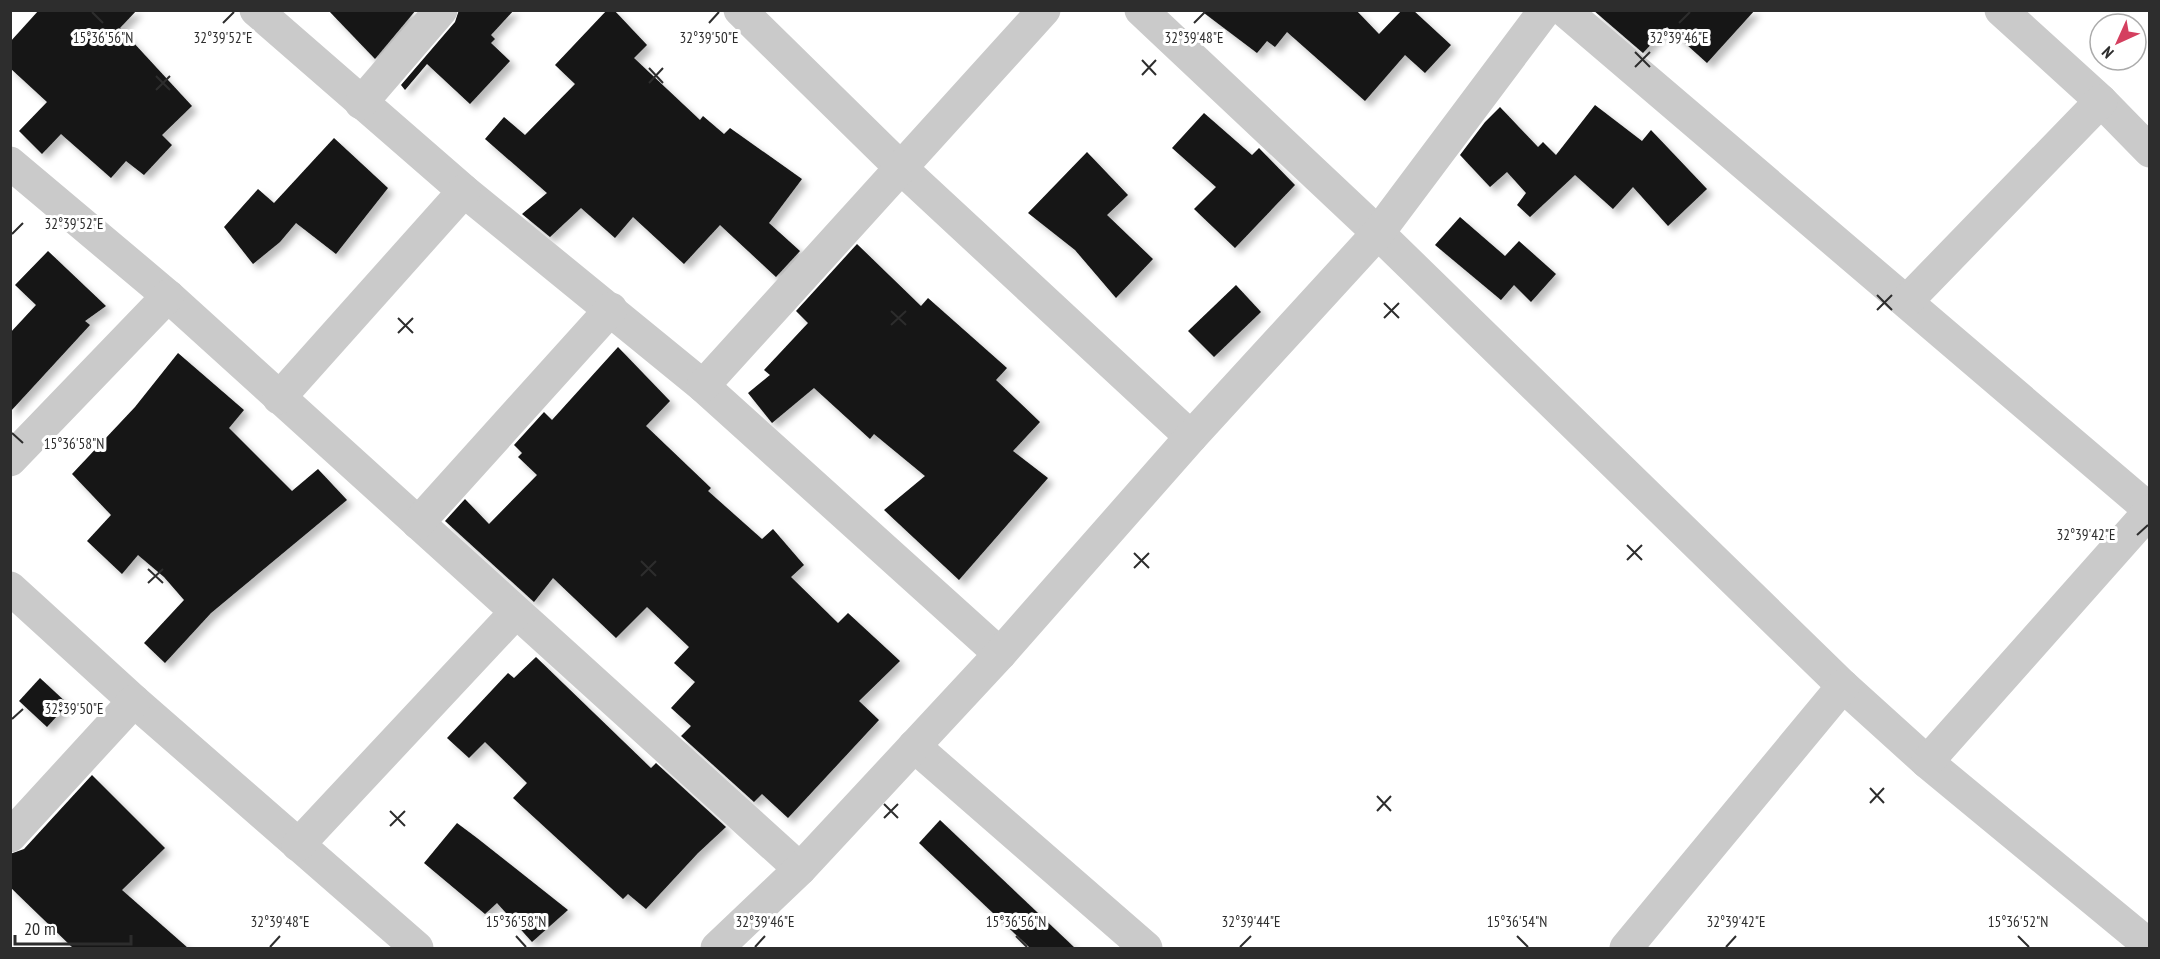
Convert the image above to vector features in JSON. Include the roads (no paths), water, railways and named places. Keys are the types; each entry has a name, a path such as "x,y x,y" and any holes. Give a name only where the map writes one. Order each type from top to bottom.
{"street":[{"path":"256,10 464,191 704,386 1000,654"},
{"path":"361,103 441,10"},
{"path":"740,10 901,168 1191,437"},
{"path":"704,386 1044,10"},
{"path":"1141,10 1378,233 1843,686 1927,762 2150,946"},
{"path":"717,948 800,869 1000,654 1191,437 1378,233 1545,10"},
{"path":"1564,10 2150,511 1927,762"},
{"path":"2001,10 2101,101 2150,151"},
{"path":"1907,301 2101,101"},
{"path":"10,163 168,296 800,869"},
{"path":"279,398 464,191"},
{"path":"10,460 168,296"},
{"path":"418,523 611,309"},
{"path":"10,588 134,701 417,948"},
{"path":"298,845 516,612"},
{"path":"1626,948 1843,686"},
{"path":"10,836 134,701"},
{"path":"914,746 1146,948"}]}
